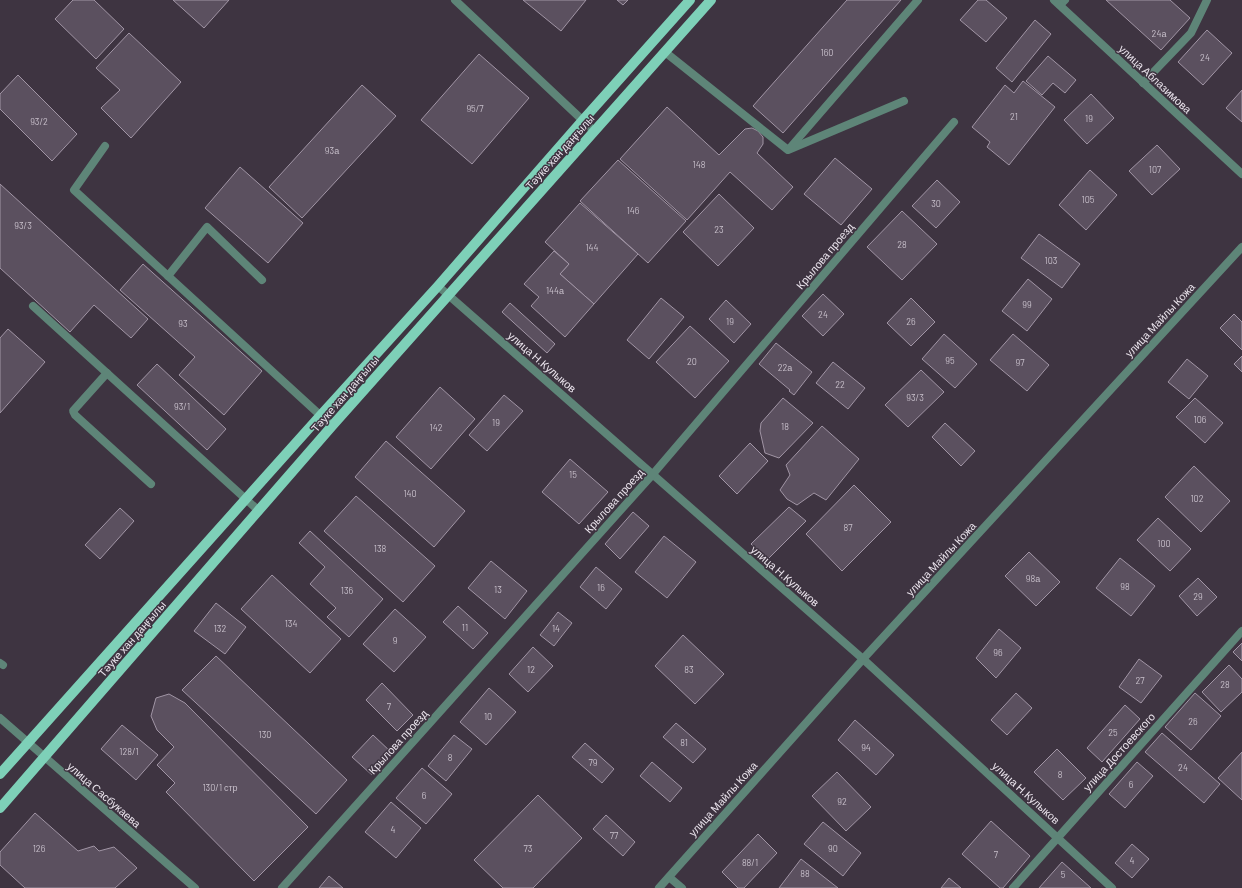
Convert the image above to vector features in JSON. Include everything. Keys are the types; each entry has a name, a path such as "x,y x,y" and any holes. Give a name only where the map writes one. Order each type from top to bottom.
{"main road":[{"name":"Тәуке хан даңғылы","path":"0,774 245,498 438,286 582,120 690,0"},
{"name":"Тәуке хан даңғылы","path":"0,808 332,426 711,0"}],"street":[{"path":"455,0 464,3 594,131"},
{"path":"788,150 918,0"},
{"path":"1143,83 1191,33 1207,0"},
{"name":"улица Аблазимова","path":"1059,2 1143,83 1242,174"},
{"path":"665,52 788,150"},
{"path":"788,150 904,101"},
{"name":"Крылова проезд","path":"282,888 653,474 954,122"},
{"path":"105,146 74,190 332,426"},
{"path":"168,276 207,227 262,280"},
{"name":"улица Майлы Кожа","path":"659,888 863,659 1242,247"},
{"name":"улица Н.Кулыков","path":"438,286 863,659 1112,888"},
{"path":"33,306 259,511"},
{"path":"107,373 73,412 151,484"},
{"name":"улица Достоевского","path":"1013,888 1242,631"},
{"name":"улица Сасбукаева","path":"0,718 195,888"},
{"path":"669,877 682,888"}],"building":[{"path":"73,0 94,0 124,29 96,59 55,19"},
{"path":"173,0 229,0 204,28"},
{"path":"523,0 586,0 561,31"},
{"path":"617,0 628,0 623,5"},
{"path":"847,0 901,0 783,133 753,106"},
{"path":"978,0 986,0 1007,18 986,42 960,20"},
{"path":"1106,0 1170,0 1190,18 1161,50"},
{"path":"1035,20 1051,34 1012,82 996,68"},
{"path":"1207,30 1232,53 1203,85 1178,62"},
{"path":"129,33 181,82 131,138 101,108 120,90 96,68"},
{"path":"479,54 529,98 472,164 421,120"},
{"path":"1048,56 1076,80 1065,93 1053,83 1042,95 1026,81"},
{"path":"18,75 77,134 52,161 0,109 0,94"},
{"path":"1023,81 1055,107 1009,165 987,147 990,142 972,127 1005,85 1014,93"},
{"path":"362,85 396,116 302,218 269,187"},
{"path":"1242,90 1242,122 1226,108"},
{"path":"1091,94 1114,118 1087,144 1064,120"},
{"path":"667,107 719,155 745,129 752,128 758,131 763,137 763,144 757,153 793,187 772,210 730,172 687,220 620,159"},
{"path":"1157,145 1180,169 1152,195 1129,171"},
{"path":"835,158 872,189 841,225 804,194"},
{"path":"618,160 686,221 648,263 580,201"},
{"path":"240,167 303,223 268,263 205,208"},
{"path":"1090,170 1117,195 1086,230 1059,205"},
{"path":"937,180 960,202 936,228 912,206"},
{"path":"0,184 148,319 131,338 94,305 70,332 0,268"},
{"path":"719,194 754,228 718,266 683,232"},
{"path":"580,203 638,254 594,304 560,274 569,264 545,242"},
{"path":"902,211 937,244 902,280 867,247"},
{"path":"1039,234 1080,264 1062,288 1021,258"},
{"path":"554,251 569,264 560,274 594,304 565,337 531,306 539,297 524,284"},
{"path":"143,264 262,371 224,415 179,375 195,357 120,290"},
{"path":"1028,279 1052,299 1027,331 1002,311"},
{"path":"823,294 844,314 823,336 802,316"},
{"path":"661,298 684,317 649,359 627,340"},
{"path":"911,298 935,322 911,346 887,323"},
{"path":"726,300 751,324 734,343 709,319"},
{"path":"510,303 555,344 547,353 502,312"},
{"path":"1234,314 1242,322 1242,350 1220,328"},
{"path":"690,326 729,361 695,398 656,362"},
{"path":"8,329 45,362 0,413 0,338"},
{"path":"944,334 977,364 955,388 922,359"},
{"path":"1013,334 1049,365 1027,391 990,360"},
{"path":"776,343 812,372 794,395 759,364"},
{"path":"1242,356 1242,372 1234,364"},
{"path":"1187,359 1208,376 1189,399 1168,382"},
{"path":"833,362 865,388 848,409 816,383"},
{"path":"157,364 226,429 207,450 137,385"},
{"path":"921,370 944,392 908,427 885,405"},
{"path":"440,387 475,419 431,469 396,437"},
{"path":"504,395 523,411 487,451 469,435"},
{"path":"783,398 813,423 779,458 765,453 760,431 761,423"},
{"path":"1195,398 1223,423 1205,443 1176,417"},
{"path":"945,423 975,451 961,466 932,437"},
{"path":"822,426 859,459 826,500 814,493 797,505 787,499 780,490 790,475 786,465"},
{"path":"386,441 465,511 434,547 355,477"},
{"path":"750,443 768,461 737,494 719,476"},
{"path":"570,459 608,492 579,524 542,492"},
{"path":"1194,466 1230,501 1201,532 1165,497"},
{"path":"854,485 891,522 842,571 806,534"},
{"path":"356,496 435,566 403,602 324,531"},
{"path":"789,507 806,521 767,560 751,544"},
{"path":"120,508 134,521 100,559 85,545"},
{"path":"633,512 649,526 620,559 605,544"},
{"path":"1158,518 1191,549 1170,571 1137,540"},
{"path":"310,531 383,599 349,637 327,617 336,608 310,584 325,567 299,543"},
{"path":"664,536 696,562 667,598 635,572"},
{"path":"1029,552 1060,582 1036,606 1005,576"},
{"path":"1120,558 1155,586 1131,616 1096,588"},
{"path":"491,561 527,591 505,619 468,588"},
{"path":"596,567 622,589 606,609 580,587"},
{"path":"272,575 341,639 310,673 241,609"},
{"path":"1198,578 1217,597 1197,616 1179,596"},
{"path":"216,603 246,627 225,654 194,631"},
{"path":"458,606 488,633 473,649 443,622"},
{"path":"395,609 426,637 394,672 363,644"},
{"path":"558,612 572,623 554,646 540,635"},
{"path":"999,629 1021,648 996,678 976,658"},
{"path":"683,635 724,674 695,704 655,666"},
{"path":"1242,643 1242,661 1233,652"},
{"path":"533,647 553,666 528,692 509,674"},
{"path":"216,656 347,780 316,814 182,690"},
{"path":"1139,659 1162,676 1141,703 1119,687"},
{"path":"1229,665 1242,679 1242,692 1221,712 1202,692"},
{"path":"382,683 413,715 397,731 366,700"},
{"path":"489,688 516,712 486,745 460,722"},
{"path":"1016,693 1032,708 1007,735 991,720"},
{"path":"1195,693 1221,716 1191,750 1165,727"},
{"path":"169,694 185,703 308,827 254,881 166,792 175,783 157,765 174,747 157,730 151,716 156,698"},
{"path":"1125,705 1140,719 1102,762 1087,748"},
{"path":"855,720 894,755 876,775 838,740"},
{"path":"676,723 706,749 693,763 663,737"},
{"path":"122,725 158,755 136,780 101,749"},
{"path":"1162,733 1220,784 1204,803 1145,752"},
{"path":"373,735 392,753 372,775 352,757"},
{"path":"454,735 472,749 446,781 428,766"},
{"path":"585,743 614,769 602,783 572,757"},
{"path":"1057,749 1086,778 1063,800 1034,772"},
{"path":"1242,752 1242,800 1218,778"},
{"path":"652,762 682,788 670,802 640,776"},
{"path":"1137,762 1153,776 1125,808 1109,794"},
{"path":"422,768 452,794 426,824 396,798"},
{"path":"837,772 871,807 846,831 812,796"},
{"path":"538,795 582,838 533,888 503,888 474,860"},
{"path":"391,802 421,828 396,858 365,832"},
{"path":"35,813 78,851 94,846 99,851 114,847 137,868 115,888 25,888 0,865 0,852"},
{"path":"606,815 635,842 623,856 593,829"},
{"path":"991,821 1030,856 1003,888 1000,888 962,854"},
{"path":"823,822 861,853 843,876 804,844"},
{"path":"758,834 777,853 744,888 738,888 722,872"},
{"path":"1132,844 1149,859 1132,878 1115,863"},
{"path":"801,859 838,888 779,888"},
{"path":"1062,862 1091,888 1039,888"},
{"path":"329,876 343,888 319,888"},
{"path":"949,878 961,888 941,888"}]}
